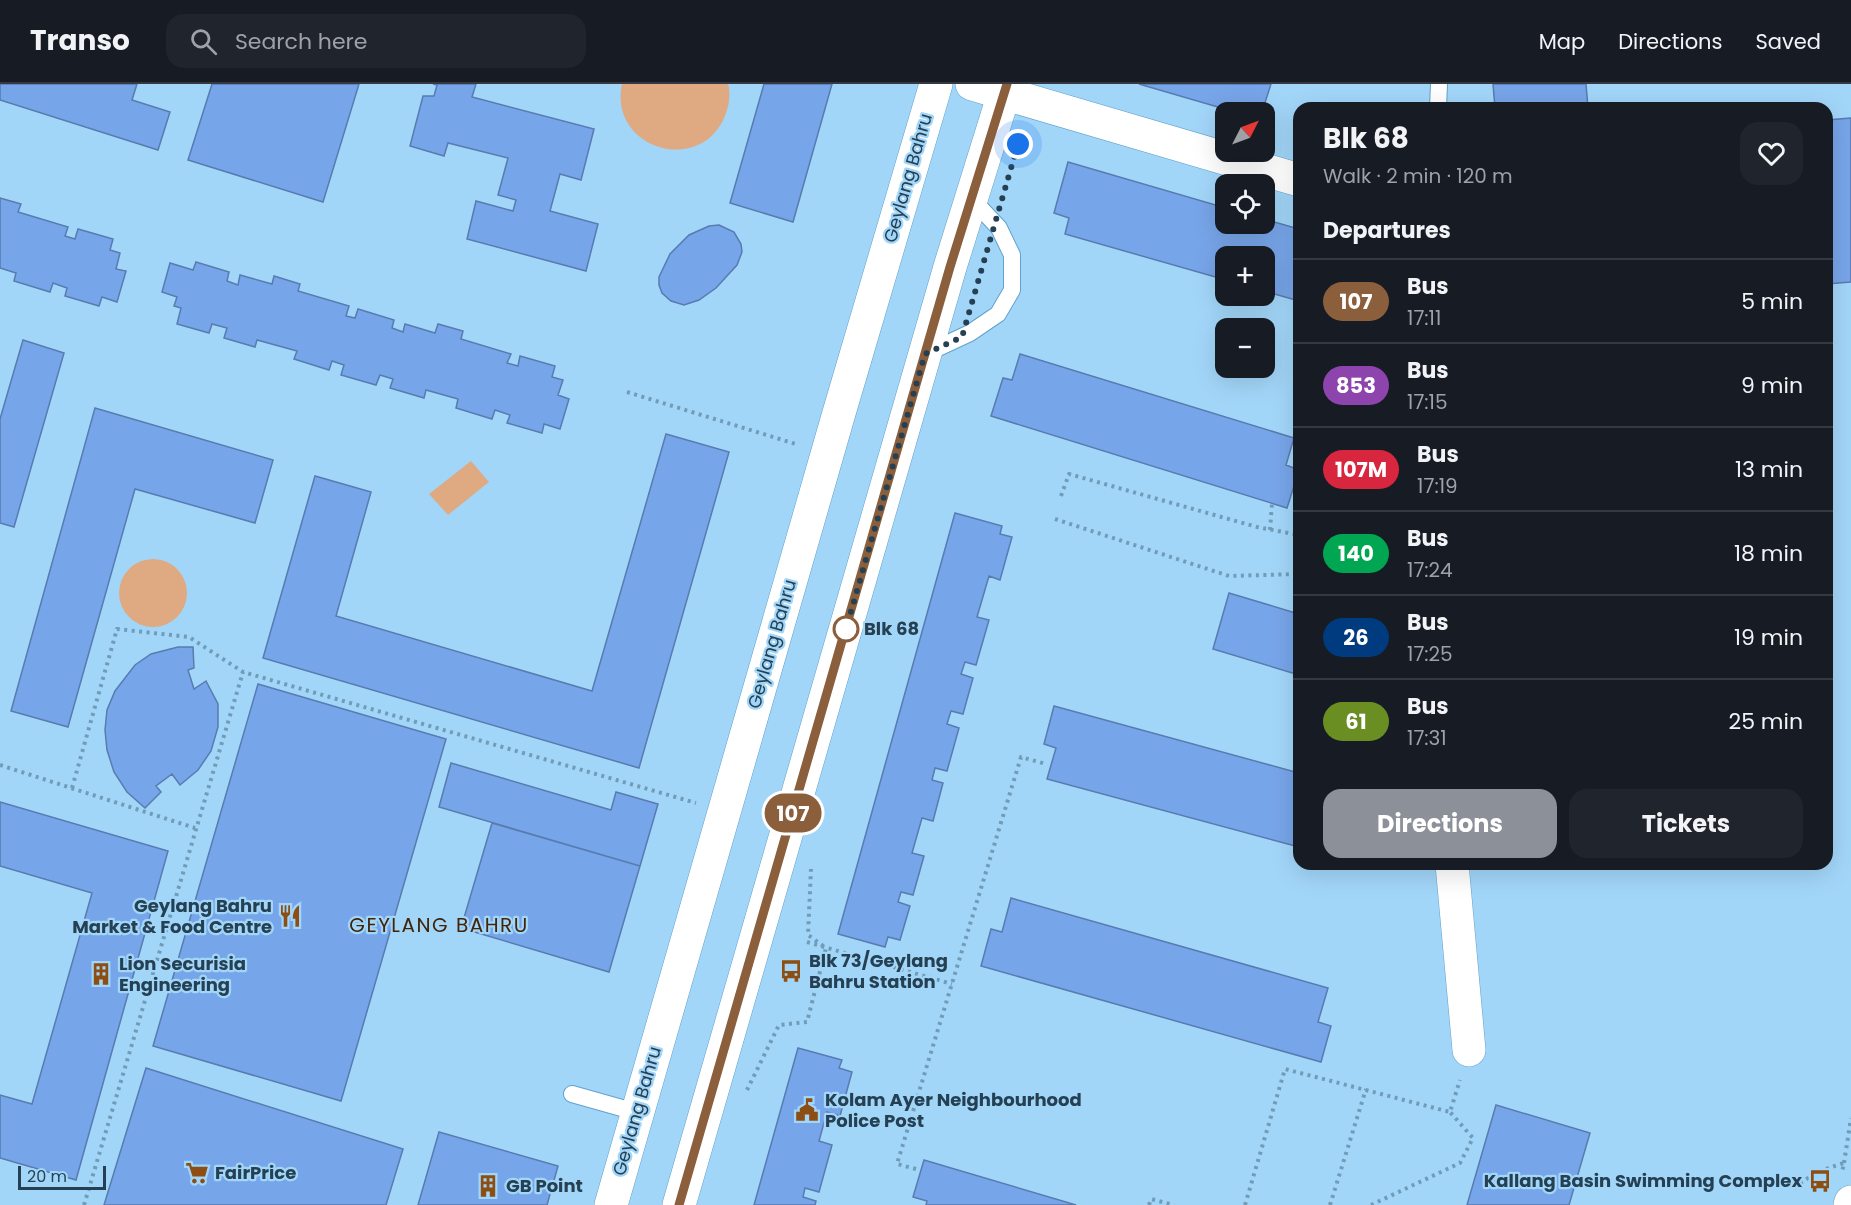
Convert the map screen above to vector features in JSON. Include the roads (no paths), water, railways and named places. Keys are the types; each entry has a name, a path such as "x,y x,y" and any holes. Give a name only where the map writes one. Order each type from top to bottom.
{"main road":[{"name":"Geylang Bahru","path":"611,1205 636,1112 936,84"},
{"path":"972,84 1005,89 1293,178"},
{"path":"678,1205 925,354 1005,89"},
{"path":"1453,870 1469,1050"}],"lane":[{"path":"1438,102 1439,84"},
{"path":"925,354 970,333 998,314 1012,290 1012,255 999,228 971,198"},
{"path":"572,1094 636,1112"}],"place":[{"name":"Blk 68","path":"846,629"},
{"name":"Geylang Bahru Market & Food Centre","path":"290,916"},
{"name":"Blk 73/Geylang Bahru Station","path":"791,971"},
{"name":"Lion Securisia Engineering","path":"101,974"},
{"name":"Kolam Ayer Neighbourhood Police Post","path":"807,1110"},
{"name":"FairPrice","path":"197,1173"},
{"name":"Kallang Basin Swimming Complex","path":"1820,1181"},
{"name":"GB Point","path":"488,1186"}],"district":[{"name":"GEYLANG BAHRU","path":"439,925"}]}
